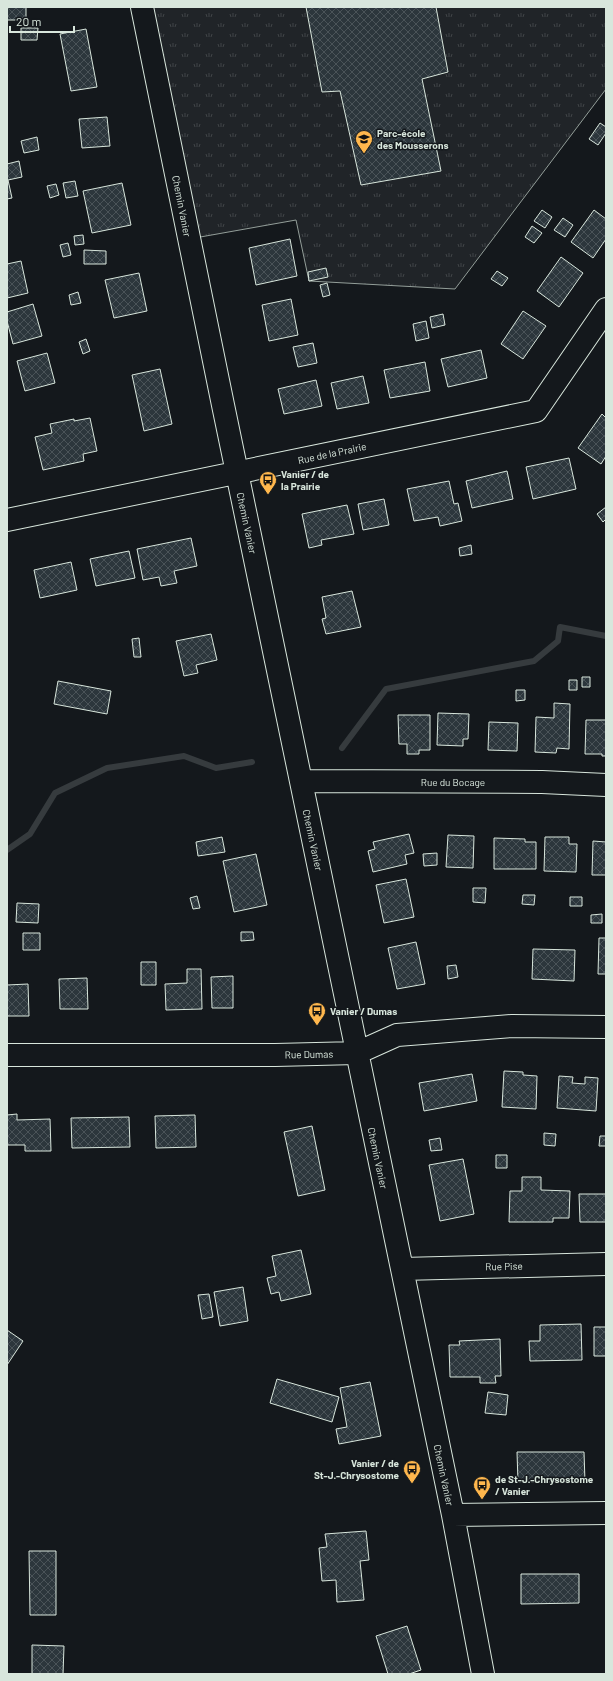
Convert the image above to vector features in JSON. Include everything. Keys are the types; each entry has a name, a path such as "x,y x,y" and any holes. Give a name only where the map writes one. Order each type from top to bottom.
{"street":[{"name":"Chemin Vanier","path":"142,7 453,1515 483,1674"},
{"name":"Rue de la Prairie","path":"7,520 536,411 606,309"},
{"name":"Rue du Bocage","path":"301,781 542,782 606,786"},
{"name":"Rue Dumas","path":"7,1056 275,1055 357,1053 397,1035 512,1026 606,1027"},
{"name":"Rue Pise","path":"402,1269 606,1264"},
{"path":"453,1515 606,1513"}],"green space":[{"name":"Parc-école des Mousserons","path":"142,7 606,7 606,89 455,289 309,281 296,220 189,239"}],"building":[{"path":"7,7 26,7 26,20 7,20"},
{"path":"306,7 436,7 448,72 422,79 441,171 361,185 340,91 322,92"},
{"path":"21,28 38,28 37,40 21,40"},
{"path":"86,29 97,87 71,91 60,34"},
{"path":"107,117 110,146 82,148 79,119"},
{"path":"600,123 606,127 606,133 598,145 589,139"},
{"path":"37,137 39,150 24,153 21,141"},
{"path":"19,161 22,177 8,180 12,198 7,199 7,164"},
{"path":"75,181 78,196 66,198 63,183"},
{"path":"122,183 131,225 92,233 83,191"},
{"path":"56,184 59,195 50,198 47,186"},
{"path":"542,210 552,217 545,228 534,221"},
{"path":"594,210 606,219 606,239 593,258 571,242"},
{"path":"563,218 573,225 565,237 554,230"},
{"path":"532,226 542,233 534,243 525,237"},
{"path":"83,235 84,244 75,245 74,236"},
{"path":"290,239 297,276 256,285 249,248"},
{"path":"68,243 71,255 63,257 60,245"},
{"path":"84,250 106,251 106,264 84,264"},
{"path":"561,257 583,273 559,307 537,291"},
{"path":"21,261 28,293 7,298 7,264"},
{"path":"326,268 328,277 309,281 308,272"},
{"path":"497,271 508,278 502,286 491,279"},
{"path":"139,273 147,311 114,318 105,280"},
{"path":"327,283 330,295 323,297 320,285"},
{"path":"78,292 81,303 71,305 69,295"},
{"path":"291,299 298,335 269,341 262,305"},
{"path":"33,304 42,336 13,344 7,321 7,312"},
{"path":"523,311 546,326 523,359 501,344"},
{"path":"443,314 445,325 432,328 430,317"},
{"path":"426,321 429,338 416,341 413,324"},
{"path":"86,339 90,351 83,354 79,342"},
{"path":"313,343 317,363 298,367 293,347"},
{"path":"481,350 487,378 448,387 441,359"},
{"path":"47,353 55,383 25,391 17,361"},
{"path":"425,362 430,391 390,398 384,370"},
{"path":"160,369 172,424 144,431 132,375"},
{"path":"363,376 369,403 337,409 331,383"},
{"path":"316,380 322,406 284,414 278,389"},
{"path":"602,414 606,418 606,456 601,464 578,448"},
{"path":"90,418 97,451 83,454 84,461 43,470 35,437 52,433 50,424 74,419 74,421"},
{"path":"569,458 576,489 533,499 526,467"},
{"path":"507,471 513,499 472,508 466,481"},
{"path":"449,481 454,504 458,503 462,521 440,526 438,517 414,521 407,489"},
{"path":"384,499 389,525 363,530 358,504"},
{"path":"347,505 354,534 321,540 322,545 309,548 302,514"},
{"path":"606,507 606,519 603,522 597,514"},
{"path":"191,538 197,566 174,571 177,583 161,586 159,577 143,580 137,549"},
{"path":"471,545 472,554 460,556 459,548"},
{"path":"129,551 135,578 96,586 90,559"},
{"path":"71,562 77,590 40,598 34,570"},
{"path":"352,591 361,627 326,634 322,619 326,618 322,597"},
{"path":"211,634 217,660 196,665 198,673 184,676 176,641"},
{"path":"139,638 141,657 134,657 132,639"},
{"path":"582,677 590,677 590,687 582,687"},
{"path":"569,680 577,680 577,690 569,690"},
{"path":"58,681 111,691 107,714 54,704"},
{"path":"516,690 525,690 525,700 516,701"},
{"path":"554,703 570,704 569,749 557,748 556,753 535,752 536,717 554,718"},
{"path":"438,713 469,714 468,739 463,739 463,746 437,745"},
{"path":"398,715 430,715 430,750 419,750 419,754 407,754 407,744 399,744"},
{"path":"586,720 606,720 606,756 602,756 602,754 585,754"},
{"path":"489,722 518,723 517,751 488,750"},
{"path":"409,834 414,853 405,855 407,864 373,872 368,851 375,849 373,842"},
{"path":"448,835 474,836 473,868 446,867"},
{"path":"222,837 225,852 198,856 196,842"},
{"path":"545,837 569,837 569,844 577,844 576,872 544,871"},
{"path":"494,838 525,839 525,842 536,842 536,869 494,869"},
{"path":"593,841 606,842 606,875 592,875"},
{"path":"437,853 437,865 424,866 423,854"},
{"path":"256,854 267,905 234,912 223,861"},
{"path":"406,879 414,917 384,923 376,885"},
{"path":"473,888 486,888 485,903 473,902"},
{"path":"523,895 535,895 534,905 522,904"},
{"path":"197,896 200,908 193,909 190,898"},
{"path":"570,897 582,897 582,906 570,906"},
{"path":"17,903 39,904 38,923 16,922"},
{"path":"602,914 602,923 591,923 591,915"},
{"path":"241,932 253,932 254,940 241,941"},
{"path":"23,933 40,933 40,950 23,950"},
{"path":"599,938 606,938 606,974 598,974"},
{"path":"416,942 425,984 397,989 388,948"},
{"path":"533,949 575,950 574,981 532,979"},
{"path":"141,962 156,962 156,985 141,985"},
{"path":"456,965 458,977 448,979 447,966"},
{"path":"187,969 201,969 202,1009 166,1010 165,984 187,983"},
{"path":"233,976 233,1008 212,1008 211,977"},
{"path":"87,978 88,1009 60,1009 59,979"},
{"path":"28,984 29,1016 7,1016 7,985"},
{"path":"504,1071 523,1072 523,1075 537,1076 536,1109 502,1107"},
{"path":"472,1074 477,1101 424,1111 419,1083"},
{"path":"559,1076 573,1077 572,1083 585,1084 585,1077 598,1078 596,1111 557,1108"},
{"path":"17,1114 17,1120 50,1119 51,1151 25,1151 25,1145 7,1145 7,1115"},
{"path":"195,1115 196,1147 156,1148 155,1116"},
{"path":"129,1117 130,1147 72,1148 71,1118"},
{"path":"312,1126 325,1190 298,1196 284,1132"},
{"path":"544,1133 556,1134 555,1146 544,1145"},
{"path":"600,1136 606,1136 606,1146 599,1146"},
{"path":"440,1138 442,1150 431,1151 429,1140"},
{"path":"496,1155 507,1155 507,1168 496,1168"},
{"path":"463,1159 474,1214 440,1221 429,1165"},
{"path":"522,1177 541,1177 541,1190 570,1191 569,1218 553,1218 553,1222 509,1222 510,1191 522,1191"},
{"path":"579,1194 606,1194 606,1222 580,1222"},
{"path":"301,1250 311,1294 281,1301 279,1292 271,1294 267,1278 276,1276 272,1256"},
{"path":"243,1287 248,1321 220,1326 214,1292"},
{"path":"209,1294 213,1317 202,1319 198,1295"},
{"path":"581,1324 582,1360 530,1361 529,1341 540,1341 540,1325"},
{"path":"594,1327 606,1327 606,1356 594,1356"},
{"path":"7,1330 23,1341 7,1365"},
{"path":"500,1339 501,1376 495,1376 496,1383 480,1383 480,1377 450,1377 449,1345 460,1345 459,1341"},
{"path":"277,1379 339,1397 332,1422 270,1403"},
{"path":"370,1382 381,1436 339,1444 336,1429 347,1427 340,1388"},
{"path":"488,1392 508,1395 506,1415 485,1413"},
{"path":"517,1452 584,1452 585,1482 518,1482"},
{"path":"366,1531 369,1560 360,1561 364,1600 337,1602 336,1580 322,1581 319,1548 327,1547 325,1534"},
{"path":"29,1551 56,1551 56,1615 30,1615"},
{"path":"521,1574 579,1574 579,1603 521,1604"},
{"path":"407,1626 421,1670 409,1674 388,1674 376,1636"},
{"path":"32,1645 64,1646 63,1674 32,1674"}],"waterway":[{"path":"342,748 386,689 534,661 558,641 560,627 606,636"},
{"path":"7,850 30,834 55,793 107,768 184,756 216,768 252,762"}],"place":[{"name":"Parc-école des Mousserons","path":"364,154"},
{"name":"Vanier / de la Prairie","path":"268,495"},
{"name":"Vanier / Dumas","path":"317,1026"},
{"name":"Vanier / de St-J.-Chrysostome","path":"412,1484"},
{"name":"de St-J.-Chrysostome / Vanier","path":"482,1500"}]}
